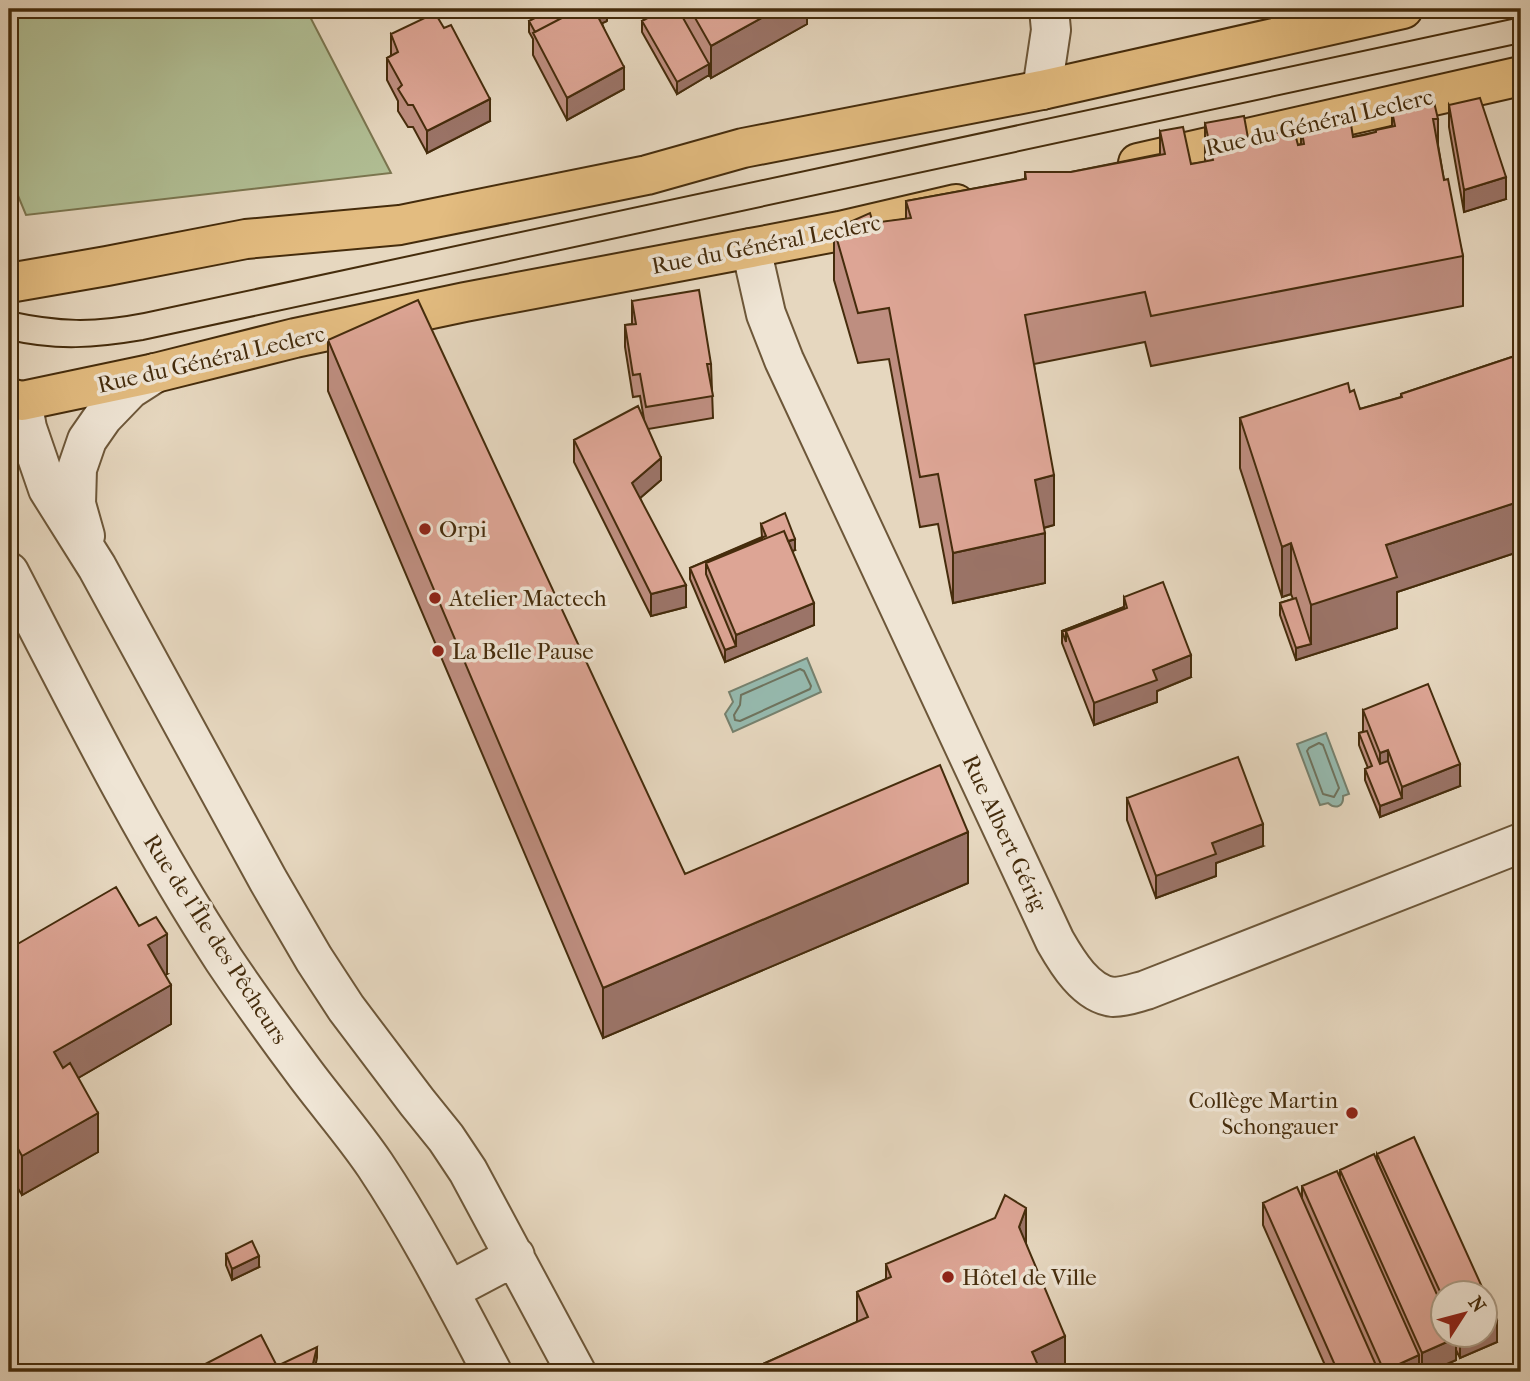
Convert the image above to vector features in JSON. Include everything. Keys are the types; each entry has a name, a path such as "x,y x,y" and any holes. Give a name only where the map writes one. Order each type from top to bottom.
{"main road":[{"path":"9,283 246,239 400,225 647,175 743,148 1042,90 1403,9"},
{"name":"Rue du Général Leclerc","path":"1099,172 1521,76"},
{"name":"Rue du Général Leclerc","path":"15,401 155,373 295,338 465,302 841,230 990,197"},
{"path":"9,271 49,276"}],"street":[{"path":"1042,90 1051,30 1049,9"},
{"name":"Rue Albert Gérig","path":"751,248 766,314 784,360 1055,940 1081,979 1111,997 1126,996 1177,979 1521,843"},
{"path":"9,292 49,276"},
{"path":"97,567 81,527 76,504 77,469 87,440 103,416 130,389 155,373"},
{"path":"15,401 48,489 97,567 268,880 346,1008 446,1138 468,1171 576,1372"},
{"name":"Rue de l'Île des Pêcheurs","path":"9,572 95,738 174,880 225,962 374,1163 403,1209 492,1372"},
{"path":"449,1291 515,1256"}],"green space":[{"path":"9,9 306,9 391,173 26,215 9,174"}],"water":[{"path":"807,658 821,692 733,732 725,714 733,702 729,692"},
{"path":"1326,733 1349,794 1343,796 1341,804 1337,806 1328,803 1320,805 1297,744"}],"building":[{"path":"552,9 579,9 535,32 529,21"},
{"path":"579,9 594,9 624,67 567,98 533,33"},
{"path":"594,9 607,9 597,14"},
{"path":"664,9 678,9 709,64 677,82 642,21"},
{"path":"690,9 778,9 711,46"},
{"path":"435,13 444,28 451,25 490,99 427,131 413,105 408,105 398,89 402,85 387,58 398,52 391,34"},
{"path":"1480,98 1506,177 1464,190 1449,105"},
{"path":"1434,102 1438,119 1433,119 1444,180 1448,179 1463,256 1151,316 1145,292 1025,315 1054,475 1035,480 1045,533 953,553 938,474 920,477 889,308 858,313 834,229 870,213 873,223 911,218 906,201 1026,179 1025,172 1071,172 1165,154 1160,131 1183,127 1191,164 1213,160 1205,123 1244,116 1248,138 1294,130 1298,145 1304,144 1301,127 1350,118 1353,137 1364,135 1395,126 1392,111"},
{"path":"699,290 711,364 707,364 713,396 646,407 640,374 633,375 625,325 636,324 632,301"},
{"path":"418,300 685,874 940,765 968,832 603,988 328,340"},
{"path":"1521,354 1521,501 1386,545 1397,577 1311,605 1291,543 1282,547 1240,418 1348,383 1350,392 1354,390 1360,409 1402,397 1401,394"},
{"path":"638,406 661,458 632,483 686,585 651,594 574,440"},
{"path":"785,513 795,539 788,541 784,531 706,563 706,574 736,646 725,650 690,568 766,536 761,524"},
{"path":"784,531 814,603 736,635 706,563"},
{"path":"1163,582 1191,655 1153,670 1157,680 1094,703 1066,631 1127,608 1124,597"},
{"path":"1296,598 1311,644 1296,648 1280,603"},
{"path":"1124,607 1066,631 1066,642 1062,631"},
{"path":"1428,684 1460,764 1402,787 1388,750 1380,753 1363,710"},
{"path":"1367,731 1380,764 1388,761 1402,798 1380,806 1365,769 1372,766 1359,733"},
{"path":"1238,757 1263,824 1212,843 1216,854 1156,876 1127,798"},
{"path":"116,887 139,926 156,917 167,934 148,945 171,985 54,1052 63,1068 70,1063 98,1113 22,1156 17,1147 9,1152 9,949"},
{"path":"1414,1137 1479,1280 1435,1280 1377,1154"},
{"path":"1374,1154 1430,1280 1428,1280 1429,1350 1422,1353 1340,1170"},
{"path":"1337,1171 1419,1355 1384,1371 1302,1186"},
{"path":"1297,1187 1379,1372 1338,1372 1263,1203"},
{"path":"1005,1195 1026,1208 1019,1227 1065,1336 1032,1352 1041,1372 767,1372 763,1364 868,1317 857,1292 891,1277 886,1264 995,1218"},
{"path":"252,1241 259,1256 232,1269 226,1254"},
{"path":"261,1335 280,1372 190,1372"},
{"path":"317,1347 311,1372 280,1372 277,1366"}],"tram line":[{"path":"9,311 76,320 144,313 1521,17"},
{"path":"9,340 43,346 76,347 143,340 1521,43"}],"place":[{"name":"Orpi","path":"425,529"},
{"name":"Atelier Mactech","path":"435,598"},
{"name":"La Belle Pause","path":"438,651"},
{"name":"Collège Martin Schongauer","path":"1352,1113"},
{"name":"Hôtel de Ville","path":"948,1277"}]}
